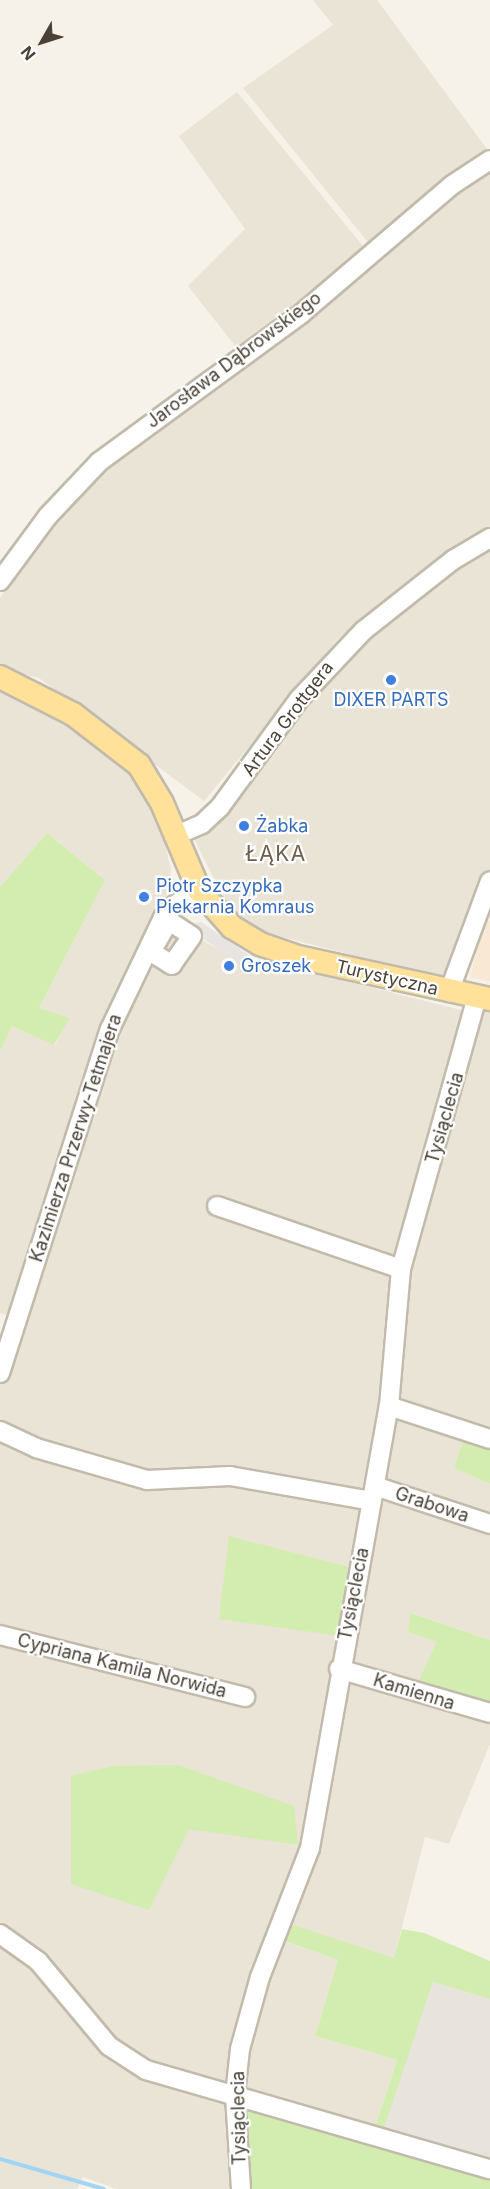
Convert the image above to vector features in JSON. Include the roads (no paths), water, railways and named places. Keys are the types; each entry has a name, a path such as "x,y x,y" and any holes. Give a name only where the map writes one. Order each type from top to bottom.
{"main road":[{"path":"0,677 73,714 124,751 152,782 174,836"},
{"name":"Turystyczna","path":"174,836 199,890 232,927 260,944 294,956 483,998"}],"street":[{"name":"Jarosława Dąbrowskiego","path":"0,581 48,516 99,462 170,406 300,314 453,185 490,160"},
{"name":"Artura Grottgera","path":"174,836 202,824 220,807 299,699 363,630 453,560 490,538"},
{"path":"449,992 490,881"},
{"name":"Kazimierza Przerwy-Tetmajera","path":"0,1373 110,1029 163,918 199,890"},
{"name":"Tysiąclecia","path":"241,2189 235,2096 240,2049 260,1977 310,1848 339,1669 389,1406 401,1269 483,998"},
{"path":"217,1206 401,1269"},
{"path":"389,1406 490,1439"},
{"name":"Grabowa","path":"0,1431 36,1448 147,1480 230,1476 373,1493 490,1524"},
{"name":"Cypriana Kamila Norwida","path":"0,1635 245,1697"},
{"name":"Kamienna","path":"339,1669 490,1713"},
{"path":"0,1934 38,1961 109,2046 146,2070 490,2169"}],"waterway":[{"path":"0,2159 104,2189"}],"place":[{"name":"DIXER PARTS","path":"391,680"},
{"name":"Żabka","path":"244,826"},
{"name":"Piotr Szczypka Piekarnia Komraus","path":"144,897"},
{"name":"Groszek","path":"229,966"}],"district":[{"name":"ŁĄKA","path":"276,854"}]}
